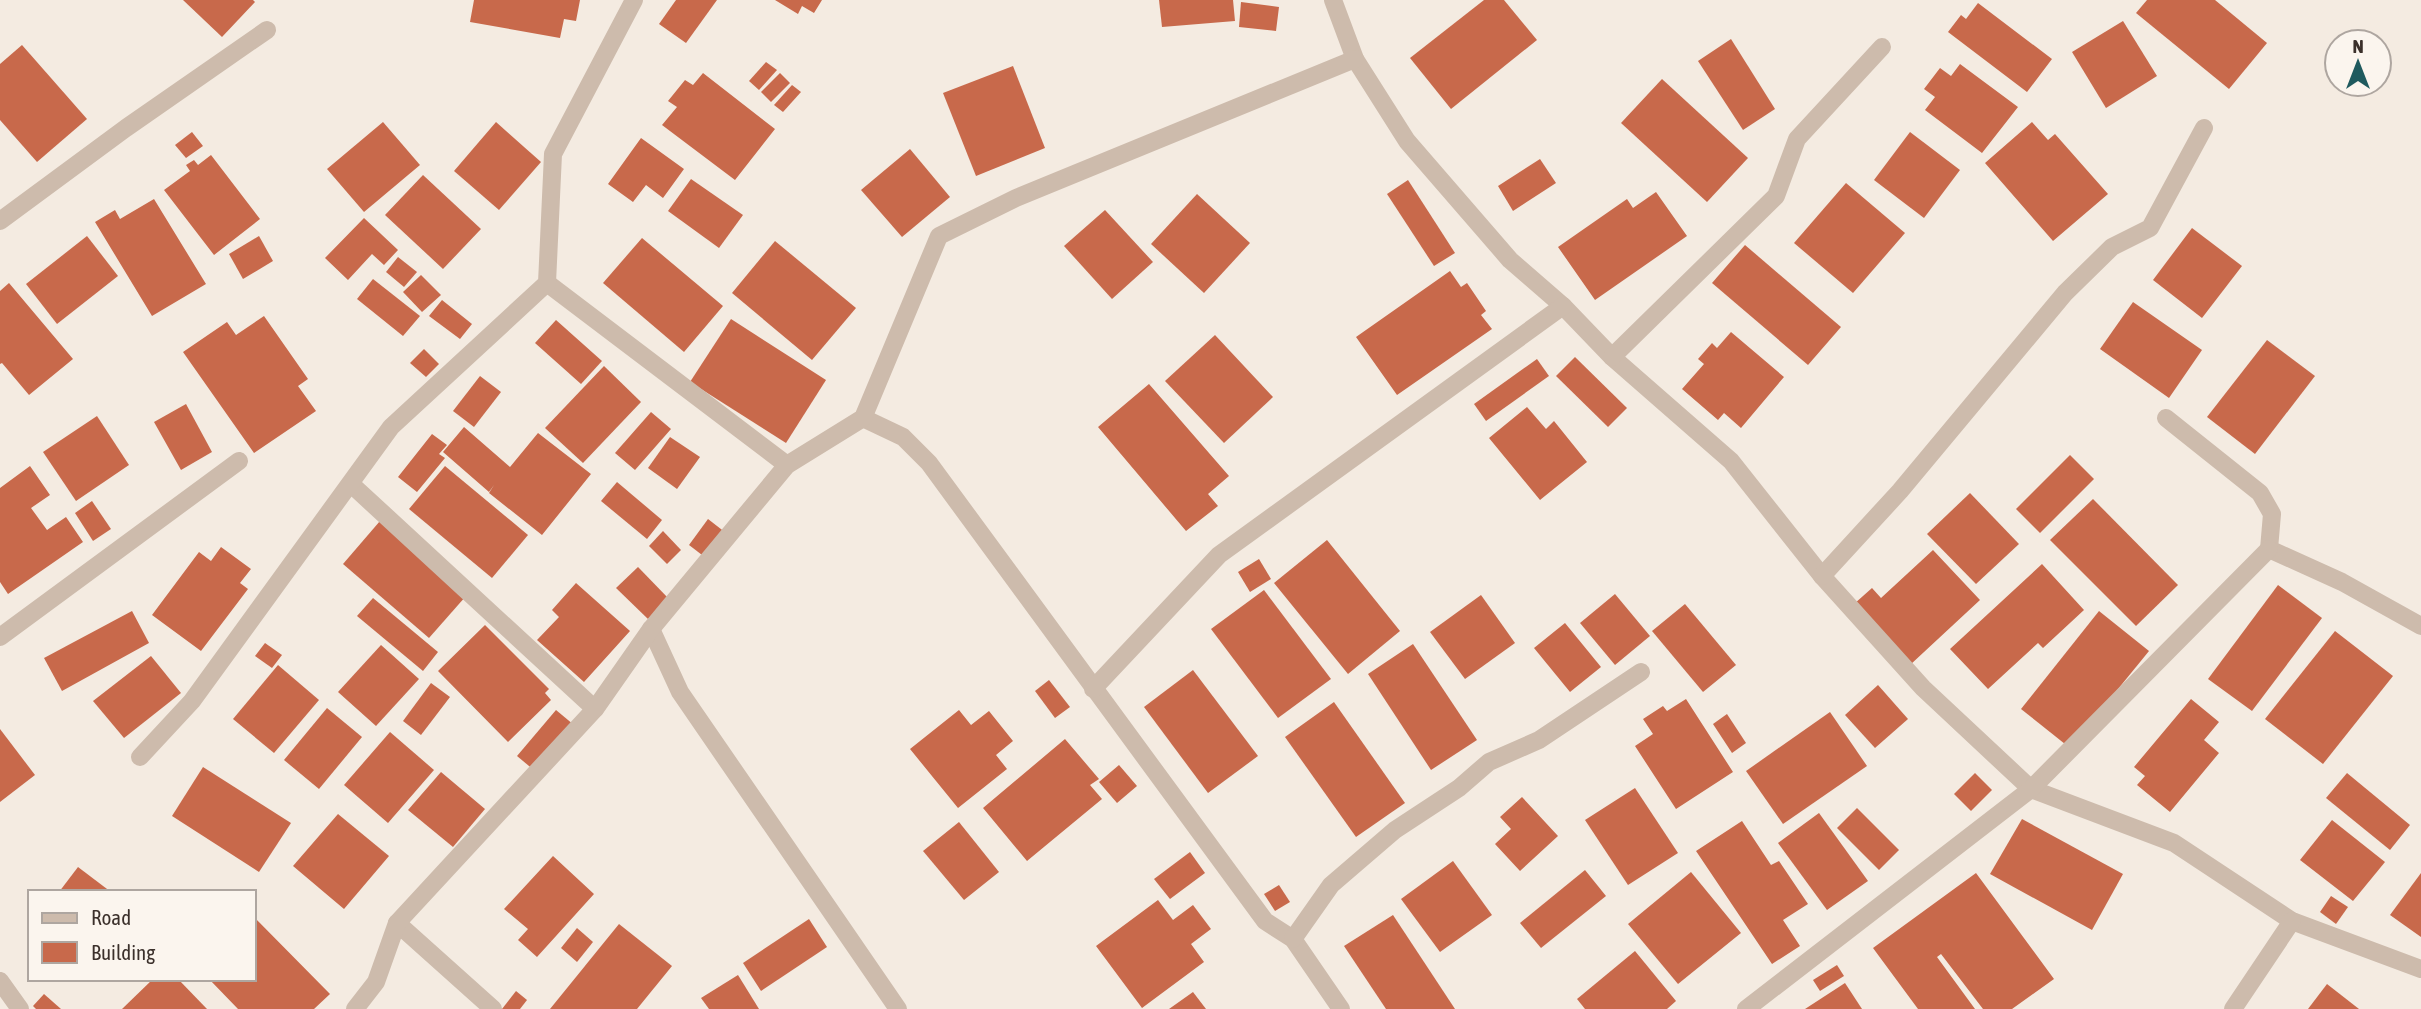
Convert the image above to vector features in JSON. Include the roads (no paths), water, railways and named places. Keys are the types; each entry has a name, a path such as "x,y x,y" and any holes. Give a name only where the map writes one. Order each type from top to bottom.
{"street":[{"path":"141,757 192,701 391,427 547,283 552,154 634,0"},
{"path":"1333,0 1356,60 1407,141 1510,260 1563,306 1612,357 1731,461 1822,576 1923,688 2031,789 2174,843 2292,921 2421,970"},
{"path":"0,221 126,128 267,30"},
{"path":"1612,357 1776,196 1797,139 1882,47"},
{"path":"355,1009 376,982 397,923 595,709 651,629 787,465 863,418 939,236 1016,198 1356,60"},
{"path":"1822,576 1900,491 2065,293 2112,247 2150,228 2204,128"},
{"path":"547,283 787,465"},
{"path":"1093,689 1219,555 1563,306"},
{"path":"863,418 903,437 929,463 1265,921 1293,939 1341,1009"},
{"path":"1745,1009 2031,789 2269,550 2272,514 2260,493 2166,418"},
{"path":"0,637 239,461"},
{"path":"351,484 595,709"},
{"path":"2269,550 2342,582 2421,626"},
{"path":"651,629 680,692 898,1009"},
{"path":"1293,939 1331,885 1395,830 1459,788 1489,762 1539,740 1641,672"},
{"path":"2233,1009 2292,921"},
{"path":"397,923 494,1009"},
{"path":"0,981 20,1009"}]}
